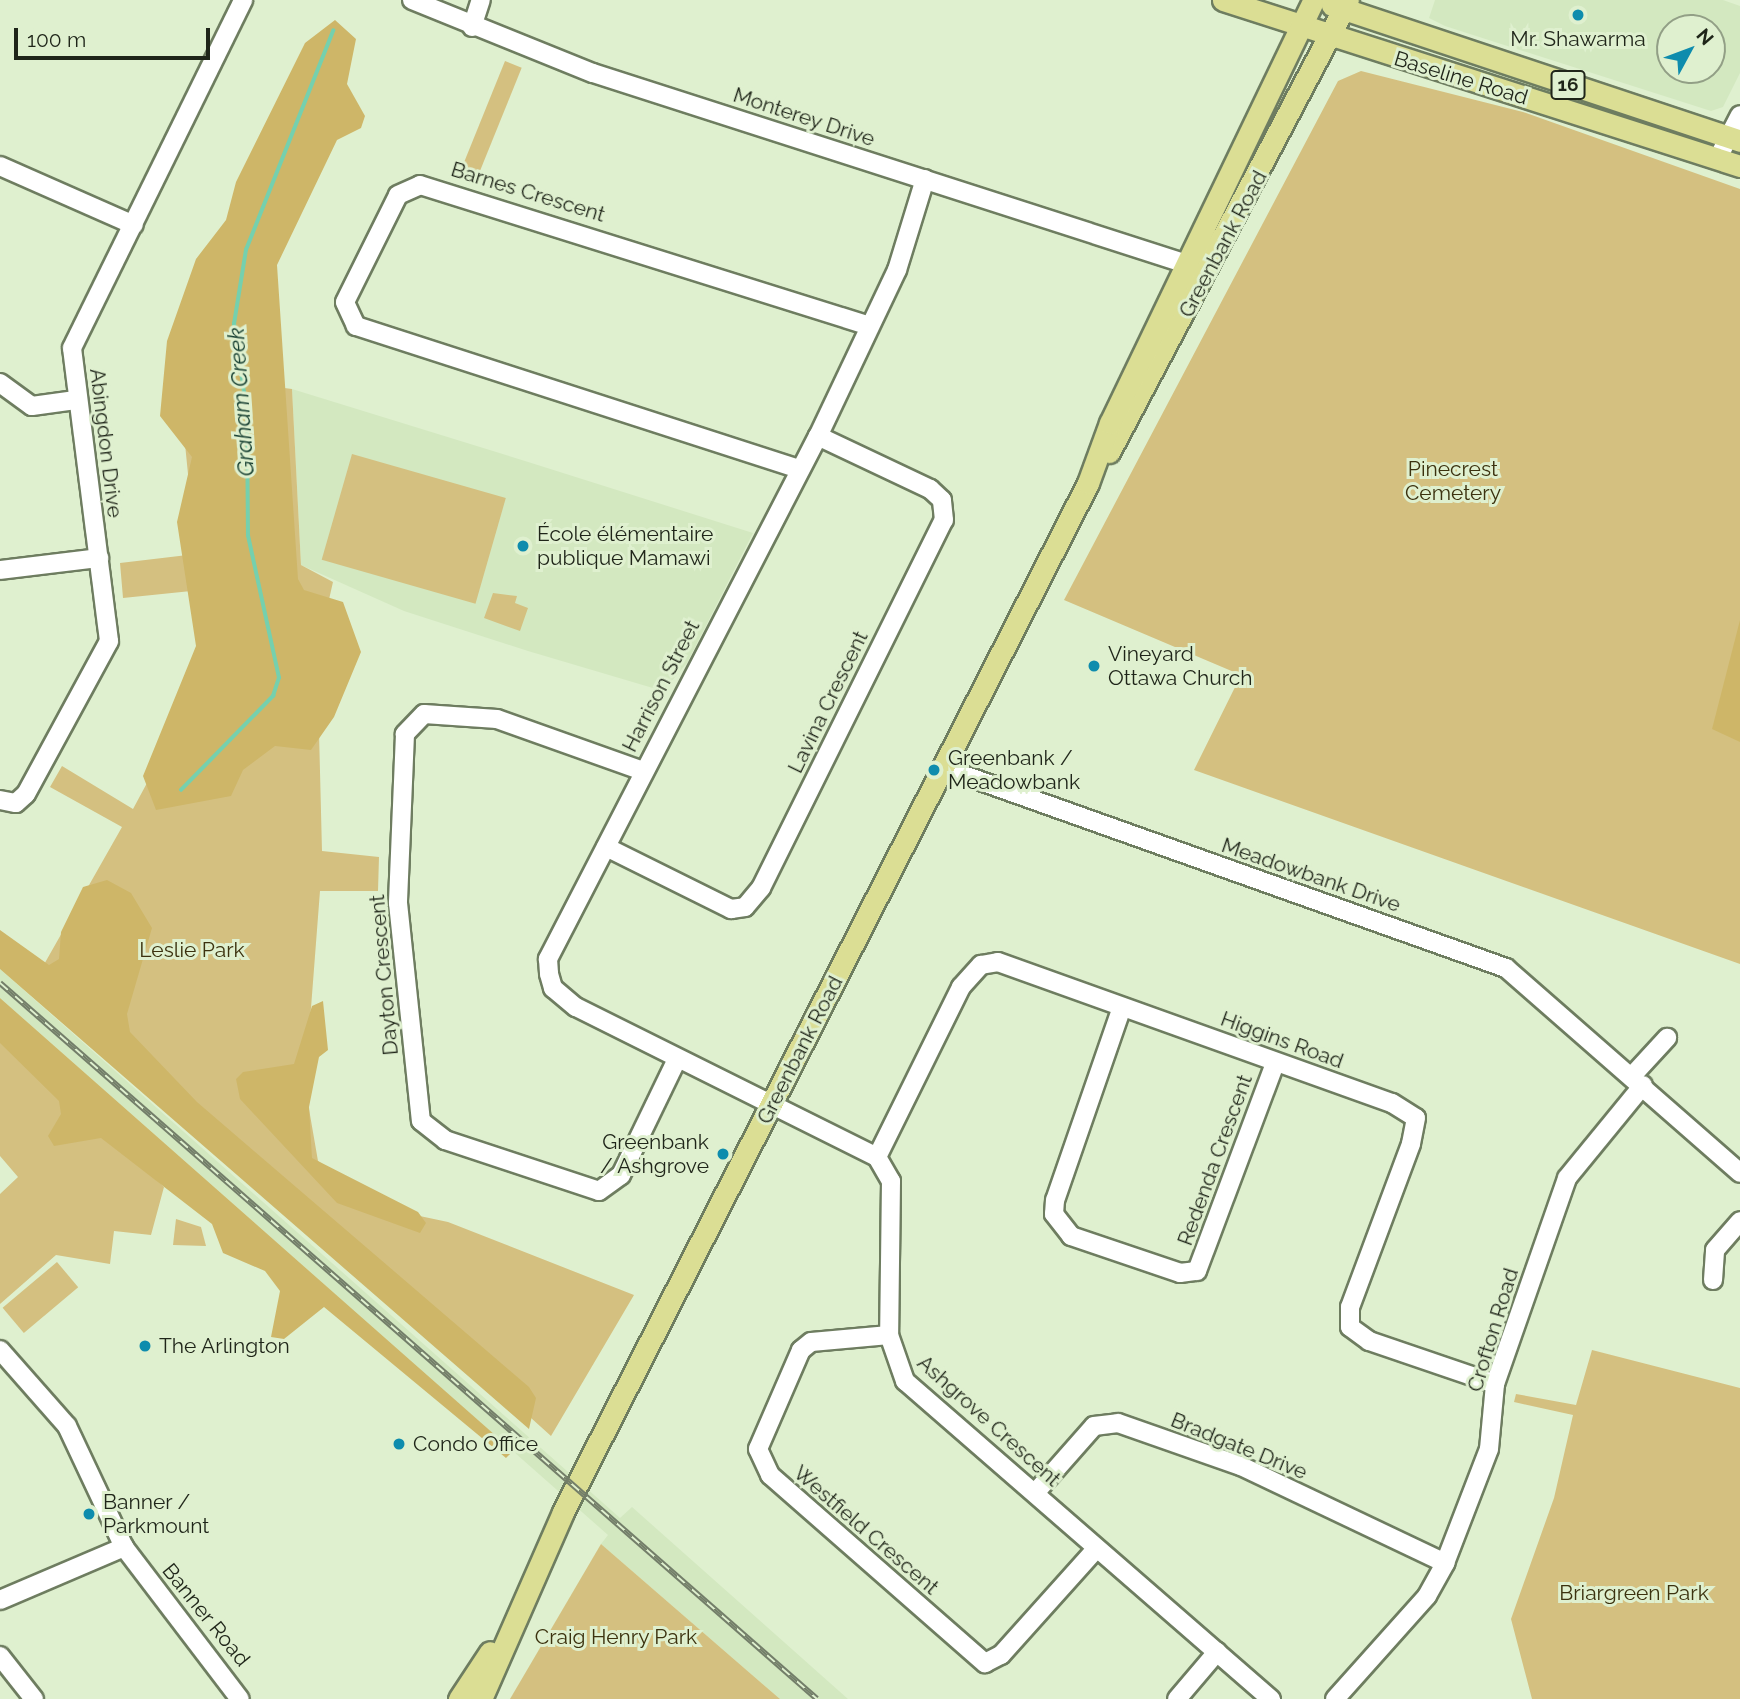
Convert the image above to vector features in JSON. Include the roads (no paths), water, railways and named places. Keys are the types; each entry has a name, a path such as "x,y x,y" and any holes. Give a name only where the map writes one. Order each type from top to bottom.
{"main road":[{"name":"Baseline Road","path":"1223,0 1740,166"},
{"name":"Baseline Road","path":"1315,0 1345,4 1734,139"},
{"name":"Greenbank Road","path":"481,1699 512,1618 1088,483 1186,264 1315,0"},
{"name":"Greenbank Road","path":"1088,483 1157,370 1345,4"},
{"name":"Greenbank Road","path":"459,1699 512,1618"}],"street":[{"name":"Abingdon Drive","path":"0,800 16,803 26,794 109,641 76,400 72,348 243,0"},
{"name":"Monterey Drive","path":"412,0 472,27 593,74 1186,264"},
{"path":"472,27 481,0"},
{"path":"1718,158 1734,139 1740,115"},
{"path":"0,166 134,225"},
{"name":"Harrison Street","path":"771,1106 677,1059 552,988 548,959 818,436 897,270 925,179"},
{"name":"Barnes Crescent","path":"799,469 356,326 345,302 398,195 420,185 869,326"},
{"path":"0,383 32,406 76,400"},
{"name":"Lavina Crescent","path":"606,847 731,909 745,907 761,888 944,520 942,500 930,489 818,436"},
{"path":"0,570 99,558"},
{"name":"Dayton Crescent","path":"643,771 497,719 424,714 405,734 398,903 421,1121 445,1140 599,1191 621,1175 677,1059"},
{"name":"Meadowbank Drive","path":"944,768 1506,968 1740,1173"},
{"name":"Higgins Road","path":"877,1157 961,987 981,965 1007,965 1392,1103 1416,1118 1350,1307 1350,1326 1369,1341 1495,1384"},
{"name":"Redenda Crescent","path":"1122,1007 1055,1200 1054,1214 1071,1236 1180,1273 1197,1271 1275,1063"},
{"path":"1637,1080 1667,1038"},
{"name":"Crofton Road","path":"1335,1699 1427,1597 1445,1563 1489,1449 1495,1384 1567,1178 1637,1080"},
{"path":"771,1106 877,1157"},
{"name":"Ashgrove Crescent","path":"877,1157 891,1181 889,1335 905,1381 1271,1699"},
{"path":"1713,1280 1715,1250 1740,1222"},
{"name":"Westfield Crescent","path":"889,1335 811,1342 801,1350 758,1449 770,1475 985,1663 1001,1655 1096,1549"},
{"name":"Banner Road","path":"0,1350 79,1446 124,1547 240,1699"},
{"name":"Bradgate Drive","path":"1035,1493 1094,1426 1118,1423 1241,1466 1445,1563"},
{"path":"0,1600 124,1547"},
{"path":"1177,1699 1217,1652"},
{"path":"0,1656 34,1699"}],"waterway":[{"name":"Graham Creek","path":"181,790 273,696 279,678 248,536 247,413 234,324 246,250 333,31"}],"railway":[{"path":"0,983 817,1699"}],"place":[{"name":"Mr. Shawarma","path":"1578,15"},
{"name":"École élémentaire publique Mamawi","path":"523,546"},
{"name":"Vineyard Ottawa Church","path":"1094,666"},
{"name":"Greenbank / Meadowbank","path":"934,770"},
{"name":"Greenbank / Ashgrove","path":"723,1154"},
{"name":"The Arlington","path":"145,1346"},
{"name":"Condo Office","path":"399,1444"},
{"name":"Banner / Parkmount","path":"89,1514"}],"park label":[{"name":"Pinecrest Cemetery","path":"1453,481"},
{"name":"Leslie Park","path":"192,950"},
{"name":"Briargreen Park","path":"1634,1593"},
{"name":"Craig Henry Park","path":"616,1637"}]}
